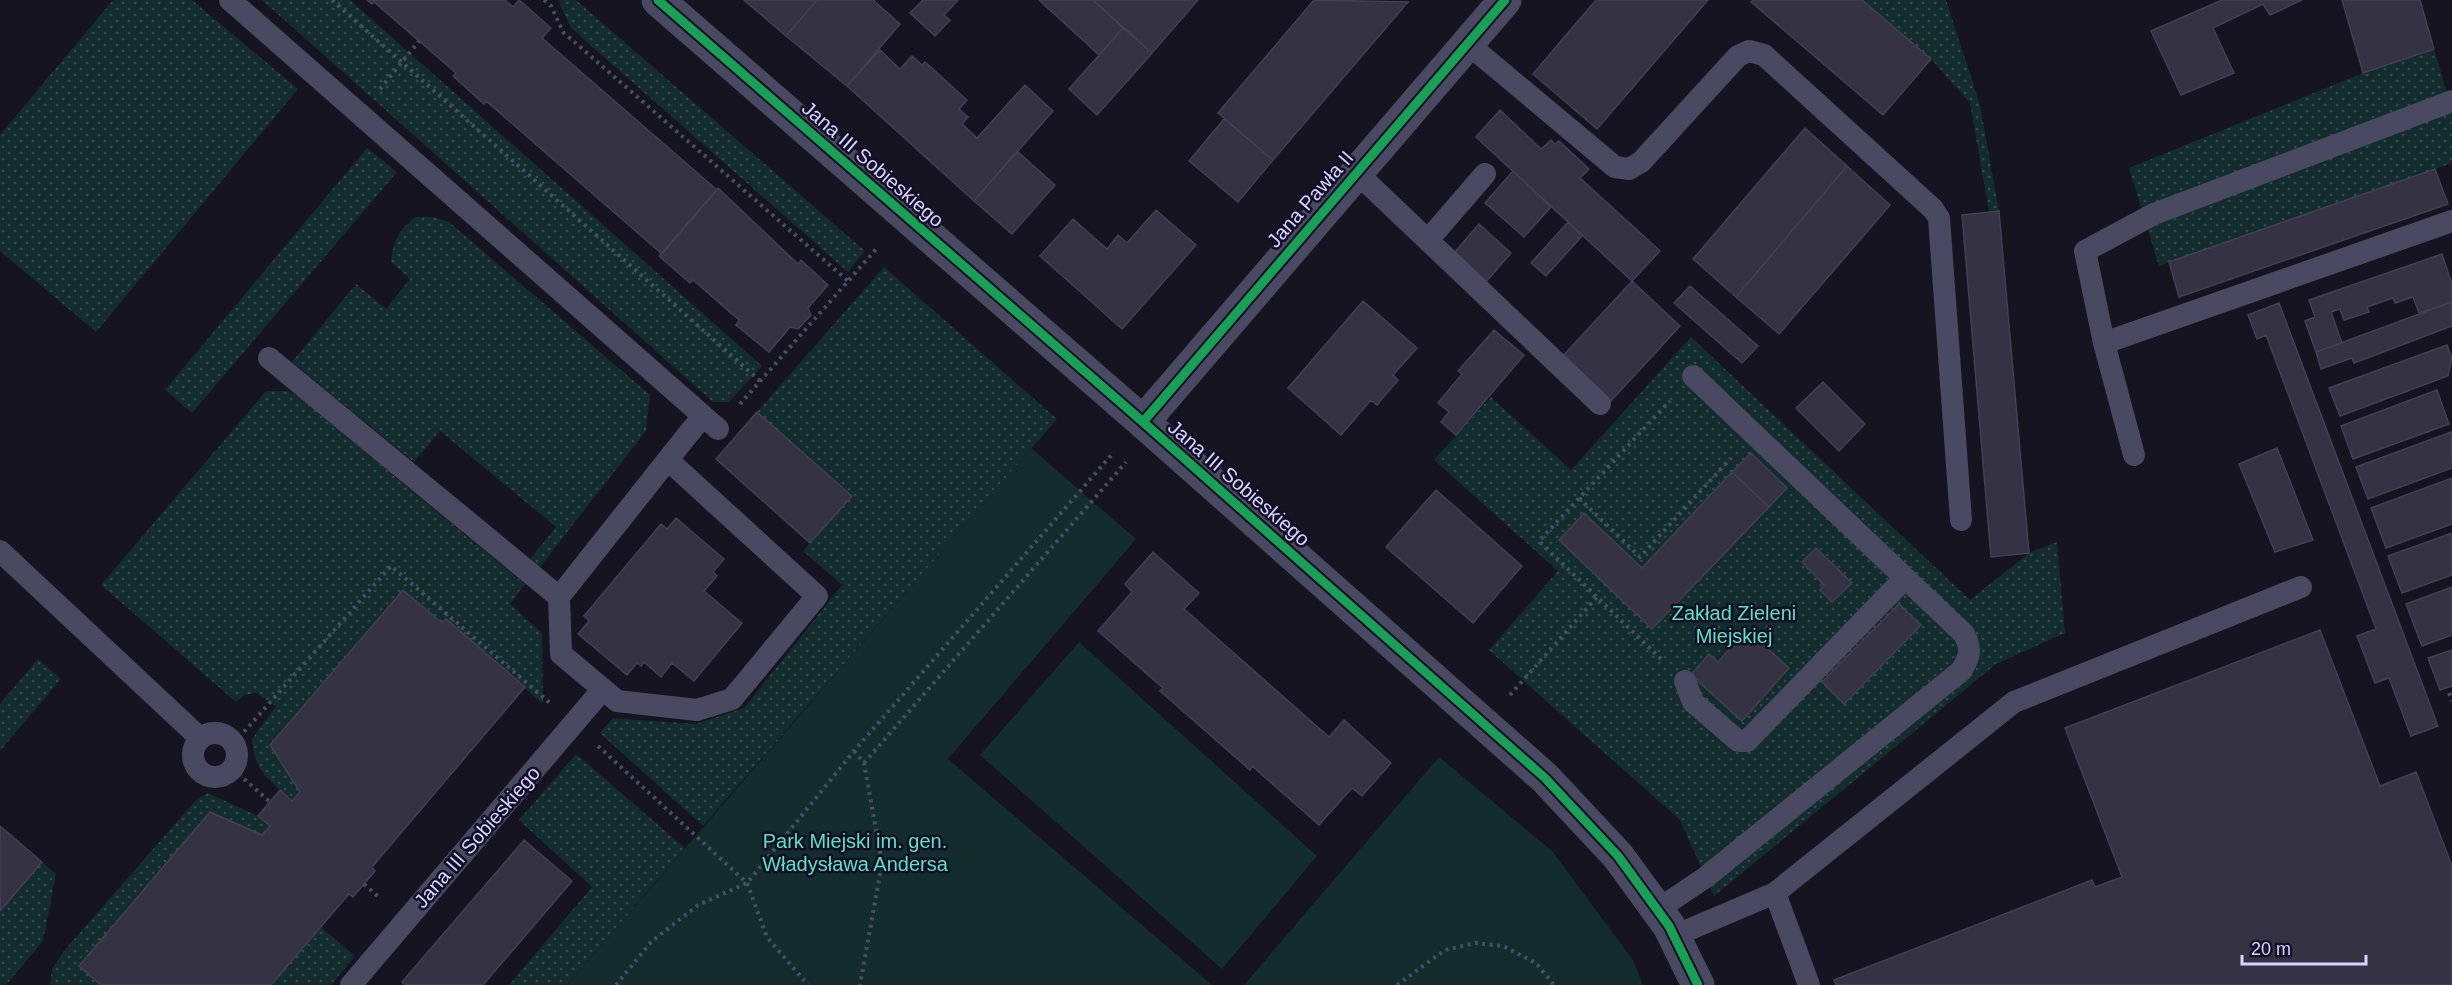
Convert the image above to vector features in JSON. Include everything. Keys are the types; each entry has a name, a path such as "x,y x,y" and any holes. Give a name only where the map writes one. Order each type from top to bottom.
{"street":[{"name":"Jana III Sobieskiego","path":"658,0 1143,422 1545,778 1618,856 1666,923 1698,985"},
{"name":"Jana Pawła II","path":"1143,422 1506,0"}],"lane":[{"path":"230,0 711,422 668,460 559,597 561,654 617,701 698,710 732,699 817,596 668,460"},
{"path":"1468,44 1615,167 1629,169 1641,162 1738,56 1749,51 1764,55 1933,209 1938,218 1961,520"},
{"path":"2134,455 2104,343 2085,251 2154,214 2452,101"},
{"path":"1357,173 1600,404"},
{"path":"1428,240 1485,174"},
{"path":"2104,343 2452,221"},
{"path":"268,358 559,597"},
{"path":"1666,923 1706,877 1961,671 1969,658 1970,644 1964,634 1693,376"},
{"path":"0,551 201,738"},
{"path":"1685,681 1693,702 1738,741 1747,741 1905,578"},
{"path":"1666,923 1775,893 2014,702 2301,587"},
{"name":"Jana III Sobieskiego","path":"351,985 603,689"},
{"path":"218,733 234,743 237,756 233,769 214,777 201,772 193,752 201,738 218,733"},
{"path":"1775,893 1809,985"}],"path":[{"path":"332,0 760,381"},
{"path":"544,0 551,6 562,32 848,281"},
{"path":"401,62 419,40"},
{"path":"711,422 760,381 878,247"},
{"path":"1685,681 1539,542 1693,376"},
{"path":"1579,498 1640,556 1754,434"},
{"path":"616,985 651,942 698,905 747,883 854,751 1114,452"},
{"path":"864,763 1126,462"},
{"path":"234,743 391,566 574,723 747,883 767,938 808,985"},
{"path":"1509,697 1597,597"},
{"path":"2449,693 2452,701"},
{"path":"854,751 864,763 882,863 861,985"},
{"path":"233,769 270,802"},
{"path":"1397,985 1417,968 1445,950 1475,943 1503,946 1536,963 1554,985"}],"green space":[{"path":"113,0 192,0 298,89 96,332 0,251 0,135"},
{"path":"262,0 350,0 762,366 729,402 713,402"},
{"path":"558,0 576,0 865,251 848,272 571,28"},
{"path":"1862,0 1946,0 1980,105 1999,211 1989,212 1970,103 1931,59"},
{"path":"2434,49 2452,110 2452,163 2159,266 2129,168 2363,73"},
{"path":"367,148 397,172 192,413 165,390"},
{"path":"416,217 433,217 449,222 650,395 646,431 539,568 530,559 556,527 440,431 414,462 292,362 356,284 386,309 410,279 391,262 398,236"},
{"path":"884,267 1057,419 703,826 600,733 613,718 696,724 744,708 842,585 803,551 852,495 757,412"},
{"name":"Zakład Zieleni Miejskiej","path":"1691,337 1970,600 2029,553 2057,542 2065,633 1996,664 1714,896 1680,820 1489,650 1558,571 1434,460 1491,397 1571,470"},
{"path":"266,391 288,391 304,397 395,477 525,584 510,604 542,633 543,704 446,619 442,623 403,590 271,745 300,792 292,801 270,781 256,760 252,739 276,706 256,693 244,695 236,702 101,585"},
{"name":"Park Miejski im. gen. Władysława Andersa","path":"1031,448 1136,539 948,759 1212,985 567,985"},
{"path":"1079,642 1317,856 1222,969 980,755"},
{"path":"38,659 61,679 0,751 0,704"},
{"path":"576,754 685,848 567,985 509,985 592,887 519,820"},
{"path":"1439,757 1552,851 1633,960 1643,985 1244,985"},
{"path":"208,793 258,816 270,826 262,835 210,812 79,966 101,985 50,985 52,969 64,951 197,799"},
{"path":"42,862 56,874 43,941 6,985 0,985 0,911"},
{"path":"321,927 355,956 331,985 271,985"}],"building":[{"path":"367,0 505,0 513,7 519,0 551,28 542,38 717,190 662,254 486,101 484,104 453,76 456,73 374,2 372,4"},
{"path":"744,0 817,0 786,36"},
{"path":"817,0 873,0 900,24 847,86 786,36"},
{"path":"923,0 958,0 944,15 950,20 935,36 910,13"},
{"path":"1039,0 1093,0 1123,28 1099,55"},
{"path":"1093,0 1198,0 1152,53"},
{"path":"1314,0 1408,2 1273,160 1218,113"},
{"path":"1596,0 1708,0 1597,129 1533,74"},
{"path":"1753,0 1862,0 1931,59 1883,115 1751,2"},
{"path":"2222,0 2302,0 2270,15 2263,4 2213,28 2234,73 2181,95 2151,31"},
{"path":"2342,0 2420,0 2434,49 2363,73"},
{"path":"1123,28 1152,53 1097,115 1069,89"},
{"path":"880,50 900,69 912,56 922,65 925,62 967,100 959,109 968,117 962,124 977,138 1025,85 1053,111 974,201 847,86"},
{"path":"1500,110 1541,149 1551,140 1555,144 1559,141 1589,169 1580,178 1660,251 1632,281 1476,137"},
{"path":"1224,119 1273,160 1238,202 1189,161"},
{"path":"1805,128 1847,166 1736,297 1693,259"},
{"path":"1017,151 1055,185 1012,234 974,201"},
{"path":"1847,166 1890,205 1779,334 1736,297"},
{"path":"2435,169 2448,204 2179,297 2169,262"},
{"path":"1513,171 1551,207 1524,237 1485,203"},
{"path":"718,188 798,264 801,260 828,285 808,308 811,315 798,329 790,327 769,352 736,325 739,320 693,280 690,283 659,256"},
{"path":"1156,210 1196,245 1122,329 1040,256 1073,219 1107,249 1118,235 1127,243"},
{"path":"1999,211 2029,553 1991,557 1962,215"},
{"path":"1568,222 1582,236 1546,276 1531,263"},
{"path":"1479,224 1511,253 1485,283 1453,254"},
{"path":"2442,254 2452,284 2452,302 2419,313 2413,297 2395,303 2393,298 2367,307 2369,312 2344,320 2340,309 2331,312 2342,343 2316,352 2305,321 2315,317 2309,300"},
{"path":"1632,281 1680,326 1610,402 1562,357"},
{"path":"1690,286 1758,346 1742,363 1674,303"},
{"path":"1363,301 1417,348 1393,375 1398,380 1377,405 1371,400 1341,435 1288,388"},
{"path":"2452,302 2452,326 2354,363 2352,358 2321,369 2316,352"},
{"path":"2279,303 2438,726 2411,736 2389,678 2375,683 2357,636 2376,629 2266,335 2257,339 2248,315"},
{"path":"1494,330 1524,355 1456,435 1441,422 1449,412 1438,403 1462,374 1458,371"},
{"path":"2447,345 2452,358 2448,376 2340,416 2329,388"},
{"path":"1823,382 1865,424 1839,451 1796,408"},
{"path":"2437,390 2449,424 2353,459 2341,426"},
{"path":"757,412 852,496 810,543 716,459"},
{"path":"2451,432 2452,468 2368,499 2356,467"},
{"path":"2277,448 2313,540 2275,552 2239,464"},
{"path":"1751,453 1787,488 1769,507 1732,472"},
{"path":"1732,472 1769,507 1652,629 1559,540 1584,513 1642,568"},
{"path":"2452,478 2452,524 2386,548 2371,508"},
{"path":"1436,490 1522,566 1473,623 1386,547"},
{"path":"676,518 724,559 713,572 717,576 704,591 742,623 694,681 672,663 661,677 644,662 641,666 637,663 627,675 578,634 589,621 584,616 661,524 667,529"},
{"path":"2452,533 2452,575 2402,593 2388,556"},
{"path":"1816,548 1852,583 1832,602 1820,590 1824,585 1802,562"},
{"path":"1153,552 1199,593 1184,609 1329,737 1344,720 1391,763 1362,796 1352,788 1319,825 1252,766 1250,770 1160,691 1163,688 1098,631 1132,592 1125,584"},
{"path":"2452,587 2452,635 2422,646 2406,604"},
{"path":"403,590 442,623 446,619 525,687 372,867 375,871 353,897 349,894 271,985 101,985 79,966 210,812 262,835 270,826 258,816 280,790 292,801 300,792 270,745"},
{"path":"1899,604 1921,625 1844,704 1822,682"},
{"path":"1747,630 1789,668 1742,721 1691,675 1709,654 1718,662"},
{"path":"2320,630 2380,786 2416,772 2452,866 2452,985 1836,985 1834,980 2092,880 2095,887 2122,877 2065,728"},
{"path":"2452,650 2452,686 2440,690 2428,658"},
{"path":"0,826 42,862 0,911"},
{"path":"524,840 572,881 483,985 405,985 402,982"}],"cycle path":[{"path":"658,0 1143,422 1545,778 1618,856 1669,926 1698,985"},
{"path":"1143,422 1505,0"}]}
